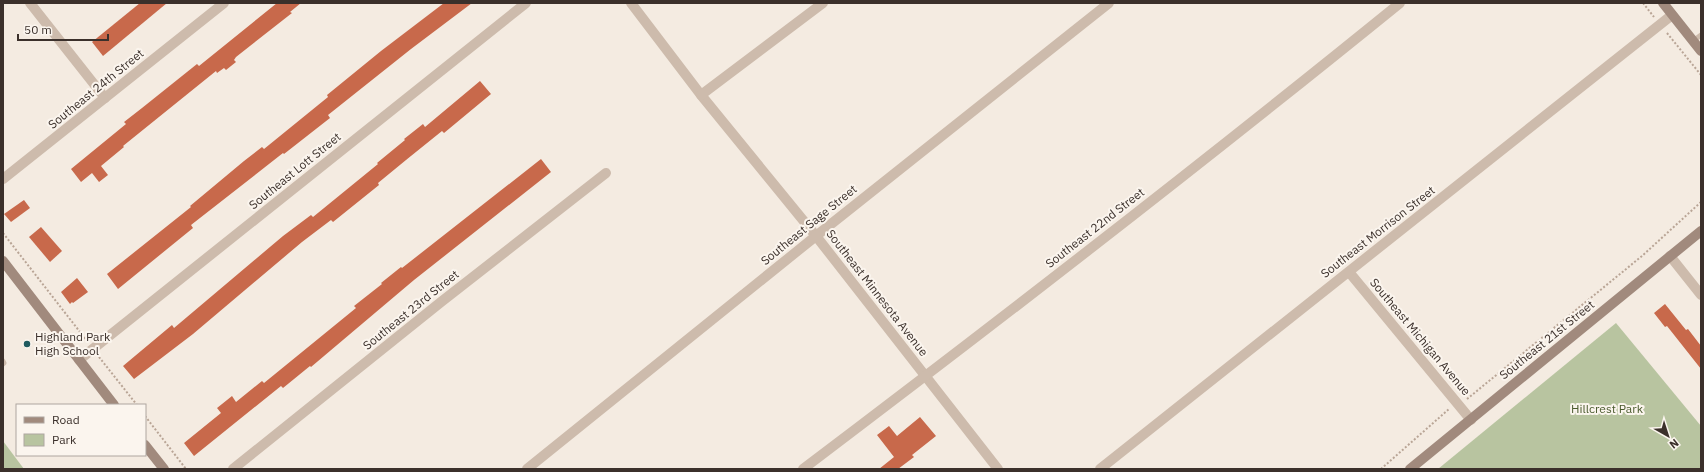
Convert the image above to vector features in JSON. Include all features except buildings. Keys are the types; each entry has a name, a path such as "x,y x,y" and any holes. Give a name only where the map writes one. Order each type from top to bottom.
{"main road":[{"path":"1663,3 1672,15 1697,38 1701,52"},
{"name":"Southeast 21st Street","path":"1410,469 1701,231"},
{"path":"3,261 113,404"},
{"path":"146,446 164,469"}],"street":[{"path":"30,3 105,98"},
{"name":"Southeast 24th Street","path":"3,179 224,3"},
{"name":"Southeast Lott Street","path":"79,360 526,3"},
{"name":"Southeast Minnesota Avenue","path":"631,3 701,95 816,236 998,469"},
{"path":"701,95 802,21 823,3"},
{"name":"Southeast Sage Street","path":"527,469 816,236 1109,3"},
{"name":"Southeast 22nd Street","path":"803,469 926,376 1282,98 1400,3"},
{"name":"Southeast Morrison Street","path":"1100,469 1672,15"},
{"name":"Southeast 23rd Street","path":"233,469 435,307 606,173"},
{"path":"1670,256 1701,295"},
{"name":"Southeast Michigan Avenue","path":"1349,272 1471,420"}],"path":[{"path":"1643,3 1701,76"},
{"path":"1381,469 1408,447 1446,410 1468,399 1642,256 1701,202"},
{"path":"3,233 136,404"},
{"path":"146,417 186,469"}],"green space":[{"name":"Hillcrest Park","path":"1616,323 1701,426 1701,469 1438,469"},
{"path":"3,441 24,469 3,469"}],"place":[{"name":"Highland Park High School","path":"27,344"}]}
